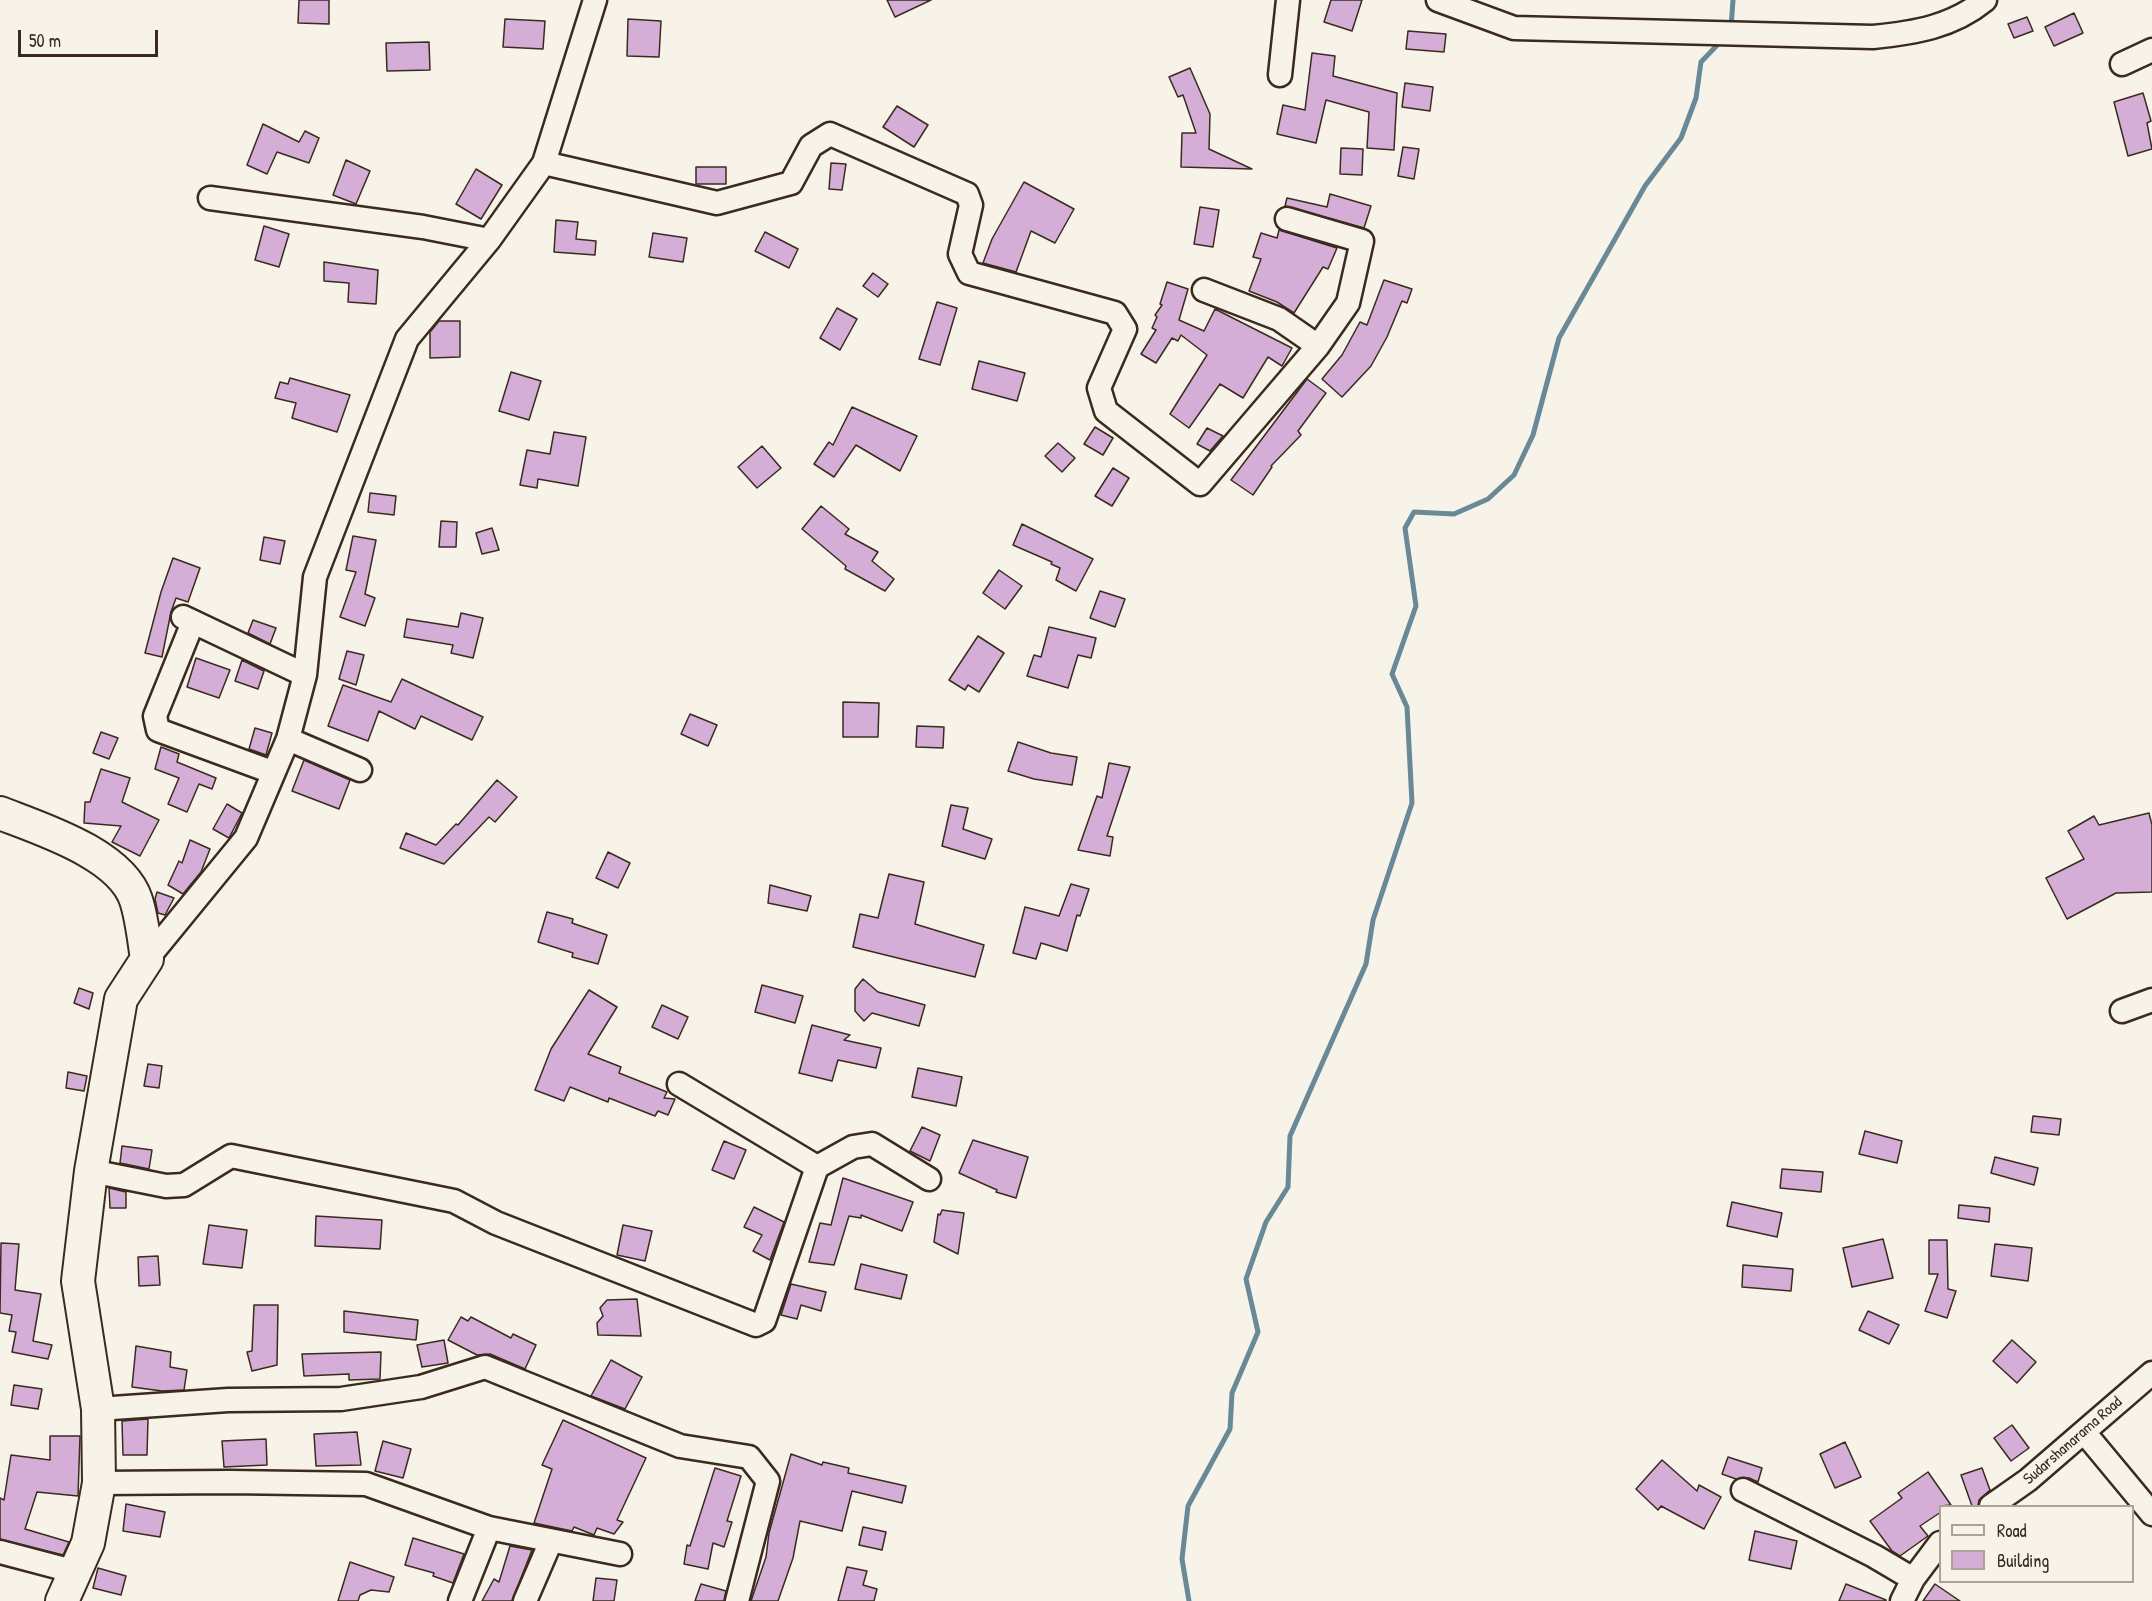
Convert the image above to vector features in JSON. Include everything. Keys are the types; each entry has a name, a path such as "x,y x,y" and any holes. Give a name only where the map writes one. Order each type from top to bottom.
{"street":[{"path":"62,1601 88,1543 99,1483 98,1409 78,1281 91,1171 121,999 147,959 246,838 272,772 288,739 305,675 315,577 407,339 489,240 544,163 595,0"},
{"path":"1280,75 1288,0"},
{"path":"1438,0 1514,28 1591,32 1701,31 1873,37 1913,33 1966,15 1984,0"},
{"path":"2121,64 2152,50"},
{"path":"544,163 717,203 791,183 811,146 830,134 967,194 972,205 960,254 969,273 1115,313 1125,328 1099,388 1106,411 1200,484 1318,346 1348,303 1362,241 1287,219"},
{"path":"210,198 423,227 489,240"},
{"path":"1204,290 1279,319 1318,346"},
{"path":"272,772 158,730 155,716 188,619 305,675"},
{"path":"288,739 360,770"},
{"path":"0,813 83,846 125,881 136,899 147,959"},
{"path":"2122,1011 2152,1000"},
{"path":"679,1084 817,1167"},
{"path":"91,1171 166,1186 184,1185 231,1156 454,1201 496,1222 756,1325 764,1321 817,1167 853,1147 872,1144 929,1179"},
{"path":"98,1409 228,1400 341,1399 421,1387 485,1367 680,1446 749,1457 768,1481 737,1601"},
{"name":"Sudarshanarama Road","path":"1992,1505 2028,1480 2152,1373"},
{"path":"2084,1432 2152,1514"},
{"path":"99,1483 366,1484 489,1528 620,1554"},
{"path":"1743,1490 1874,1556 1913,1579"},
{"path":"460,1601 489,1528"},
{"path":"526,1601 551,1541"},
{"path":"1902,1601 1913,1579 1939,1546"},
{"path":"0,1552 76,1572"},
{"path":"526,1601 541,1572"}],"building":[{"path":"299,0 329,0 329,24 298,23"},
{"path":"887,0 931,0 895,17"},
{"path":"1331,0 1362,0 1352,31 1324,22"},
{"path":"2074,13 2083,33 2054,46 2045,27"},
{"path":"2027,17 2033,31 2014,38 2008,24"},
{"path":"505,19 545,21 543,49 503,47"},
{"path":"628,19 661,21 659,57 627,56"},
{"path":"1408,31 1446,34 1444,52 1406,49"},
{"path":"429,42 430,70 387,71 386,43"},
{"path":"1312,53 1335,56 1333,76 1397,93 1394,150 1367,148 1369,112 1326,100 1316,143 1277,134 1283,105 1305,110"},
{"path":"1190,68 1210,114 1209,149 1252,169 1181,167 1182,133 1196,133 1183,95 1178,97 1169,77"},
{"path":"1405,83 1433,87 1430,111 1402,107"},
{"path":"2143,93 2151,121 2147,123 2152,149 2128,156 2114,102"},
{"path":"897,106 928,125 914,147 883,127"},
{"path":"263,124 299,142 305,131 319,138 309,163 277,152 267,174 247,165"},
{"path":"1403,147 1419,149 1414,179 1398,176"},
{"path":"1341,148 1363,149 1362,175 1340,174"},
{"path":"346,160 370,171 356,204 333,195"},
{"path":"831,163 846,164 842,190 829,189"},
{"path":"696,167 726,167 726,184 696,184"},
{"path":"476,169 502,185 481,219 456,204"},
{"path":"1024,182 1074,209 1055,243 1031,231 1016,272 983,263 992,239"},
{"path":"1330,194 1371,206 1364,228 1285,206 1287,198 1327,207"},
{"path":"1200,207 1219,210 1213,247 1194,244"},
{"path":"556,220 578,222 576,239 596,241 595,255 554,252"},
{"path":"264,226 289,234 279,267 255,260"},
{"path":"1279,230 1337,248 1328,269 1323,267 1294,313 1277,302 1249,291 1261,259 1253,257 1261,233 1277,238"},
{"path":"765,232 798,249 789,268 755,251"},
{"path":"653,233 687,238 683,262 649,257"},
{"path":"324,262 378,270 376,304 348,302 349,283 324,281"},
{"path":"873,273 888,284 878,297 863,286"},
{"path":"1384,280 1412,289 1407,303 1402,301 1387,337 1371,366 1342,397 1322,379 1342,355 1360,322 1367,325"},
{"path":"1167,282 1188,289 1179,320 1204,331 1215,309 1292,348 1282,366 1268,357 1243,398 1220,384 1189,428 1170,414 1207,355 1181,335 1178,341 1172,338 1156,363 1141,354 1156,330 1152,328 1157,317 1155,315 1162,305 1160,304"},
{"path":"937,302 957,308 940,365 919,359"},
{"path":"837,308 857,319 840,350 820,338"},
{"path":"439,321 460,321 460,357 430,358 430,332"},
{"path":"979,361 1025,373 1017,401 972,389"},
{"path":"511,372 541,381 529,420 499,411"},
{"path":"290,378 350,395 337,432 292,418 296,403 275,398 280,382 288,384"},
{"path":"1307,379 1326,393 1298,431 1301,435 1271,466 1253,495 1231,480"},
{"path":"852,407 917,436 900,471 856,445 834,477 814,464 829,442 833,445"},
{"path":"1095,427 1113,438 1103,455 1084,444"},
{"path":"1207,428 1223,436 1210,451 1197,444"},
{"path":"554,432 586,437 578,486 538,479 537,488 520,485 527,450 550,454"},
{"path":"1058,443 1075,458 1062,472 1045,456"},
{"path":"762,446 781,468 757,488 738,467"},
{"path":"1113,468 1129,478 1112,506 1095,496"},
{"path":"370,493 396,496 394,515 368,512"},
{"path":"821,506 849,529 845,534 878,552 872,561 894,579 885,591 845,569 846,566 802,529"},
{"path":"441,521 457,522 456,547 439,547"},
{"path":"1022,524 1093,559 1076,591 1056,580 1060,568 1051,564 1052,562 1013,545"},
{"path":"492,528 499,550 482,554 476,533"},
{"path":"353,536 376,540 365,594 375,598 365,626 340,617 356,572 346,570"},
{"path":"264,537 285,541 280,564 260,560"},
{"path":"173,558 200,568 188,602 176,598 162,657 145,653 161,592"},
{"path":"999,570 1022,586 1005,609 983,593"},
{"path":"1100,591 1125,599 1115,627 1090,618"},
{"path":"461,613 483,618 473,658 451,653 453,645 404,637 407,619 458,627"},
{"path":"253,620 276,628 270,644 248,633"},
{"path":"1049,627 1096,638 1091,658 1078,655 1068,688 1027,676 1034,655 1041,657"},
{"path":"978,636 1004,653 979,692 968,685 965,690 949,680"},
{"path":"347,651 364,655 356,685 339,679"},
{"path":"196,658 230,670 219,698 187,687"},
{"path":"242,660 264,671 258,689 235,681"},
{"path":"402,679 483,717 472,740 421,716 415,729 379,711 368,741 328,726 343,685 391,702"},
{"path":"843,702 879,703 878,737 843,737"},
{"path":"690,714 717,725 708,746 681,734"},
{"path":"917,726 944,727 943,748 916,747"},
{"path":"255,728 272,733 266,755 249,749"},
{"path":"101,732 118,738 109,759 93,753"},
{"path":"1018,742 1051,753 1077,757 1072,785 1034,779 1008,771"},
{"path":"161,747 179,754 177,762 216,778 212,789 199,784 187,812 168,804 179,778 155,769"},
{"path":"304,760 350,780 339,809 292,791"},
{"path":"1109,763 1130,767 1107,836 1113,837 1110,856 1078,850 1097,796 1102,798"},
{"path":"101,769 130,778 122,802 159,820 140,856 112,842 121,826 84,823 85,802 90,802"},
{"path":"497,780 517,797 495,822 489,817 444,864 400,848 406,833 436,845 456,824 458,825"},
{"path":"227,804 242,813 229,838 213,829"},
{"path":"951,805 968,808 963,829 992,839 985,859 942,846"},
{"path":"2149,813 2152,825 2152,892 2116,893 2067,919 2046,878 2084,859 2068,831 2094,816 2099,825"},
{"path":"190,840 210,849 201,872 183,894 168,885 179,861 182,863"},
{"path":"608,852 630,863 618,888 596,878"},
{"path":"889,874 924,882 915,924 984,945 975,977 853,947 860,914 878,918"},
{"path":"1071,884 1089,889 1080,916 1077,915 1067,951 1041,943 1036,959 1013,953 1025,907 1059,916"},
{"path":"770,885 811,896 807,911 768,903"},
{"path":"157,892 174,898 165,915 158,913 155,899"},
{"path":"547,912 573,919 572,923 607,935 598,964 572,957 573,953 538,942"},
{"path":"863,979 878,992 925,1005 919,1026 872,1013 864,1021 855,1011 855,989"},
{"path":"762,985 803,996 795,1023 755,1012"},
{"path":"79,988 93,993 89,1009 74,1003"},
{"path":"589,990 617,1007 588,1054 621,1067 619,1073 667,1092 664,1098 675,1099 668,1115 658,1111 655,1116 609,1098 608,1102 570,1087 564,1101 535,1090 551,1049"},
{"path":"662,1005 688,1017 678,1039 652,1027"},
{"path":"812,1025 850,1035 844,1040 881,1048 876,1068 838,1060 832,1081 799,1073"},
{"path":"148,1064 162,1066 159,1088 144,1086"},
{"path":"918,1068 962,1077 956,1106 912,1097"},
{"path":"68,1072 87,1076 84,1091 66,1088"},
{"path":"2033,1116 2061,1119 2059,1135 2031,1132"},
{"path":"922,1127 940,1135 930,1161 910,1151"},
{"path":"1865,1131 1902,1141 1897,1163 1859,1154"},
{"path":"973,1140 1028,1157 1016,1198 996,1192 997,1190 959,1173"},
{"path":"724,1141 746,1150 734,1179 712,1170"},
{"path":"122,1146 152,1150 149,1169 120,1163"},
{"path":"1995,1157 2038,1168 2034,1185 1991,1173"},
{"path":"1782,1169 1823,1172 1821,1192 1780,1188"},
{"path":"843,1178 913,1202 902,1231 861,1215 861,1218 849,1216 834,1265 809,1262 820,1223 831,1225"},
{"path":"109,1188 126,1192 126,1208 110,1208"},
{"path":"1732,1202 1782,1213 1777,1237 1727,1226"},
{"path":"1959,1205 1990,1208 1989,1222 1958,1218"},
{"path":"754,1207 784,1222 770,1260 753,1251 762,1235 744,1227"},
{"path":"942,1210 964,1213 958,1254 934,1242 938,1214 940,1215"},
{"path":"316,1216 382,1220 380,1249 315,1246"},
{"path":"209,1225 247,1230 242,1268 203,1264"},
{"path":"623,1225 652,1231 645,1261 617,1255"},
{"path":"1883,1239 1893,1278 1852,1287 1843,1248"},
{"path":"1929,1240 1947,1240 1948,1289 1956,1291 1947,1318 1925,1311 1938,1274 1929,1274"},
{"path":"1,1243 19,1244 15,1290 41,1294 33,1341 52,1345 48,1359 12,1352 16,1332 9,1331 12,1315 0,1313"},
{"path":"1995,1244 2032,1248 2028,1281 1991,1276"},
{"path":"158,1256 160,1285 139,1286 138,1257"},
{"path":"861,1264 907,1275 901,1299 855,1289"},
{"path":"1743,1265 1793,1269 1791,1291 1742,1287"},
{"path":"791,1284 826,1292 821,1311 801,1305 797,1319 781,1315"},
{"path":"637,1299 641,1336 598,1335 597,1323 603,1316 600,1308 607,1300"},
{"path":"254,1305 278,1305 277,1365 252,1371 247,1352 252,1351"},
{"path":"344,1311 418,1320 416,1340 344,1332"},
{"path":"1868,1311 1899,1325 1889,1344 1859,1330"},
{"path":"461,1317 468,1321 471,1317 511,1338 513,1334 536,1345 525,1369 490,1354 477,1355 448,1340"},
{"path":"444,1340 448,1363 422,1367 417,1345"},
{"path":"2012,1340 2036,1362 2017,1383 1993,1361"},
{"path":"136,1346 171,1352 170,1367 187,1370 184,1390 162,1391 132,1387"},
{"path":"381,1352 380,1379 349,1380 349,1374 304,1376 302,1354"},
{"path":"611,1360 642,1377 625,1409 591,1396"},
{"path":"14,1385 42,1389 38,1409 11,1405"},
{"path":"148,1419 147,1455 123,1455 122,1421"},
{"path":"563,1420 646,1458 617,1520 623,1522 614,1534 597,1528 594,1535 574,1527 572,1531 534,1523 552,1469 542,1465"},
{"path":"2012,1425 2029,1448 2011,1461 1994,1438"},
{"path":"357,1432 361,1465 316,1466 314,1434"},
{"path":"50,1436 80,1436 78,1496 37,1492 25,1529 69,1542 63,1555 0,1539 0,1498 4,1500 11,1455 50,1460"},
{"path":"266,1439 267,1465 224,1467 222,1441"},
{"path":"383,1441 411,1449 403,1478 375,1471"},
{"path":"1845,1442 1861,1477 1835,1488 1820,1454"},
{"path":"791,1454 822,1465 823,1462 849,1468 848,1473 906,1486 902,1503 852,1491 842,1531 800,1521 793,1558 778,1601 751,1601 766,1557 769,1533"},
{"path":"1728,1457 1762,1468 1758,1482 1749,1478 1736,1479 1722,1474"},
{"path":"1662,1460 1697,1491 1699,1485 1721,1497 1704,1529 1661,1506 1658,1510 1636,1489"},
{"path":"715,1468 741,1476 727,1521 732,1522 724,1547 713,1543 708,1569 684,1564 687,1545 690,1546"},
{"path":"1982,1468 1990,1490 1979,1500 1978,1505 1972,1505 1961,1475"},
{"path":"1928,1472 1951,1505 1939,1505 1939,1513 1920,1526 1928,1536 1900,1556 1892,1551 1870,1521 1902,1498 1898,1493"},
{"path":"126,1504 165,1512 160,1537 123,1531"},
{"path":"863,1527 886,1532 882,1550 859,1545"},
{"path":"1755,1531 1797,1541 1791,1569 1749,1560"},
{"path":"413,1538 464,1554 453,1583 433,1576 434,1573 405,1565"},
{"path":"510,1546 532,1550 512,1601 482,1601 494,1579 499,1582"},
{"path":"350,1562 394,1577 389,1592 371,1590 360,1595 358,1601 338,1601"},
{"path":"847,1567 867,1571 863,1585 877,1589 874,1601 838,1601"},
{"path":"98,1568 126,1576 121,1595 93,1588"},
{"path":"596,1578 617,1580 614,1601 593,1601"},
{"path":"701,1584 726,1591 724,1601 695,1601"},
{"path":"1846,1584 1886,1600 1886,1601 1839,1601"},
{"path":"1935,1584 1960,1601 1923,1601"}],"waterway":[{"path":"1731,28 1733,0"},
{"path":"1189,1601 1182,1559 1188,1506 1230,1429 1232,1393 1258,1332 1246,1279 1266,1222 1288,1187 1290,1136 1366,964 1373,920 1412,803 1407,707 1392,674 1416,606 1405,528 1414,512 1454,514 1488,499 1514,475 1533,435 1559,338 1645,186 1681,138 1696,98 1701,62 1722,40"}]}
